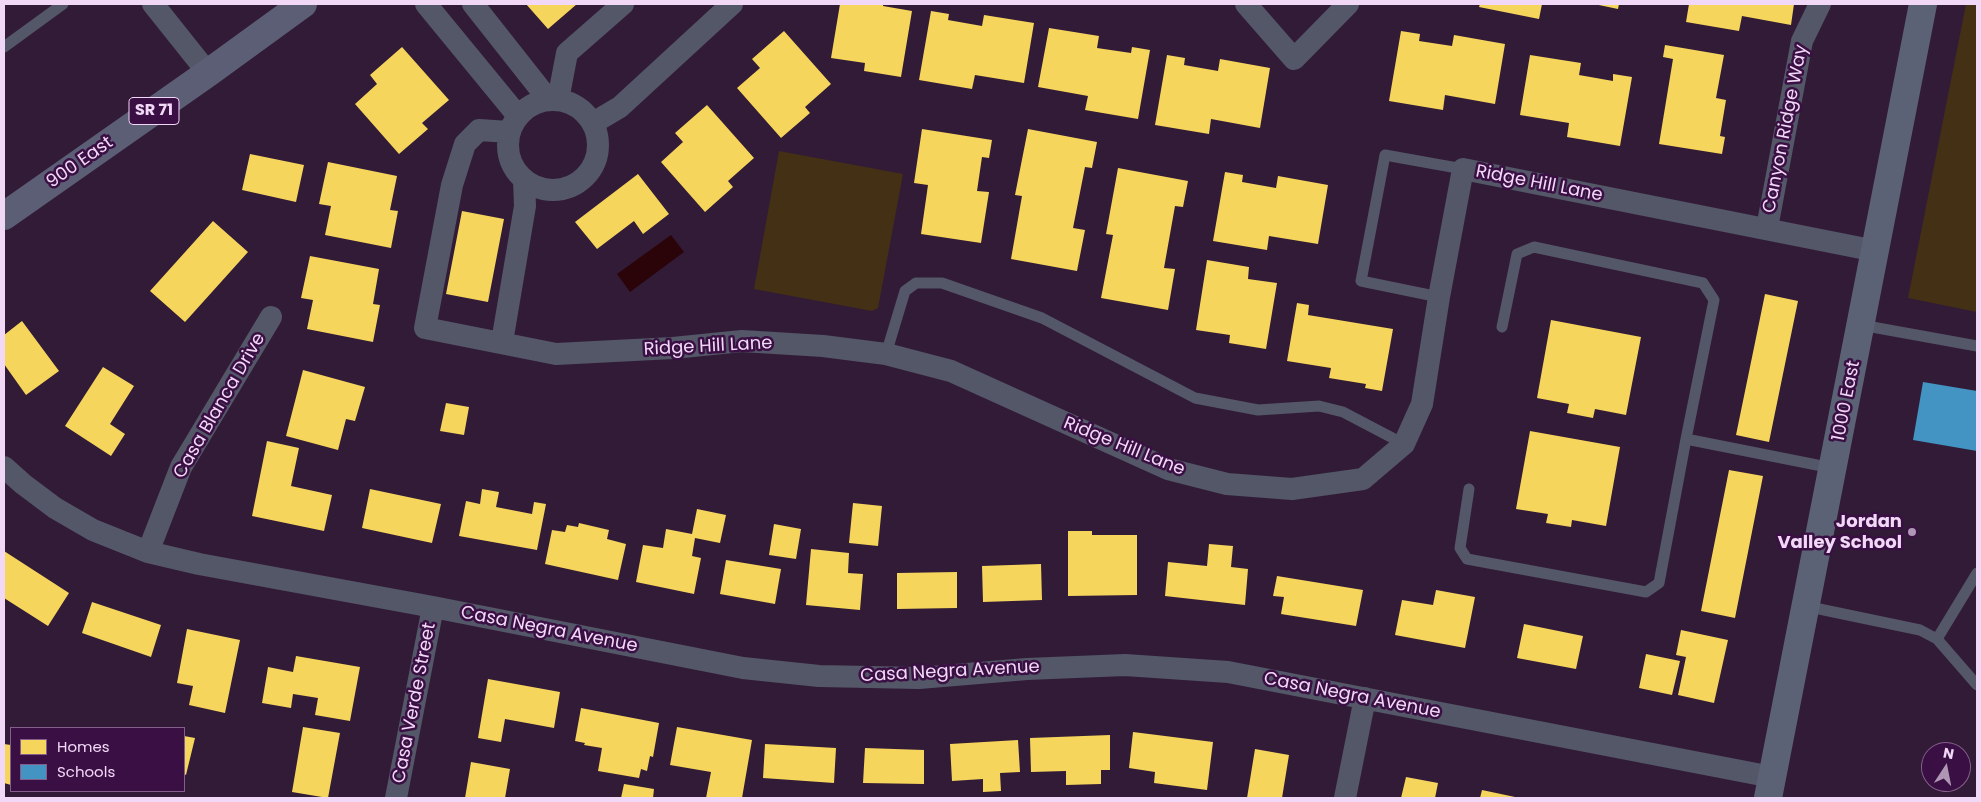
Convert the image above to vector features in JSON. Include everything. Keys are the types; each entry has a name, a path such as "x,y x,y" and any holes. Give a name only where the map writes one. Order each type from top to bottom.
{"main road":[{"name":"900 East","path":"4,216 303,4"}],"street":[{"path":"153,4 208,73"},
{"path":"426,4 513,124"},
{"path":"473,4 553,100"},
{"path":"553,100 567,53 623,4"},
{"path":"593,123 620,107 732,4"},
{"path":"1246,4 1294,59 1348,4"},
{"name":"Canyon Ridge Way","path":"1767,228 1802,41 1820,4"},
{"name":"1000 East","path":"1770,788 1834,468 1923,4"},
{"path":"553,100 566,101 582,110 593,123 599,141 597,158 588,174 575,185 557,190 540,188 524,180 513,166 508,150 513,124 531,105 553,100"},
{"name":"Ridge Hill Lane","path":"513,124 479,130 465,144 452,185 426,328 556,354 673,348 742,341 823,346 886,354 951,372 1168,469 1227,484 1292,489 1363,478 1404,444 1422,404 1439,297 1463,169 1876,250"},
{"path":"502,342 525,206 524,180"},
{"name":"Casa Blanca Drive","path":"148,552 181,467 271,317"},
{"name":"Casa Negra Avenue","path":"4,466 23,484 55,508 93,530 148,552 199,564 433,607 742,668 819,676 919,678 1027,669 1125,665 1228,672 1365,698 1770,788"},
{"name":"Casa Verde Street","path":"396,798 433,607"},
{"path":"1345,798 1365,698"}],"lane":[{"path":"4,47 63,4"},
{"path":"1439,297 1361,281 1385,155 1463,169"},
{"path":"1469,489 1460,548 1467,560 1646,592 1659,583 1714,300 1704,283 1534,247 1517,254 1502,328"},
{"path":"886,354 905,291 916,283 942,283 1042,318 1195,398 1258,410 1319,406 1343,412 1404,444"},
{"path":"1861,325 1977,346"},
{"path":"1686,439 1834,468"},
{"path":"1937,638 1977,574"},
{"path":"1805,606 1920,630 1937,638 1977,685"}],"shaded area":[{"path":"1966,4 1977,4 1977,312 1908,298"},
{"path":"779,151 903,174 878,308 872,311 754,289"},
{"path":"671,235 684,252 630,292 617,274"}],"building: Homes":[{"path":"526,4 577,4 548,29"},
{"path":"840,4 883,4 883,6 912,11 901,77 864,71 865,63 831,58"},
{"path":"1480,4 1542,4 1539,19 1479,7"},
{"path":"1594,4 1619,4 1618,9"},
{"path":"1689,4 1794,4 1791,25 1742,16 1739,31 1686,22"},
{"path":"931,11 949,14 948,20 982,26 984,15 1034,23 1024,83 975,75 972,89 919,80"},
{"path":"1049,28 1099,36 1097,48 1131,53 1132,47 1150,50 1138,119 1085,110 1088,96 1038,87"},
{"path":"784,31 831,84 805,107 810,113 781,138 737,88 760,68 752,59"},
{"path":"1401,31 1420,34 1419,41 1452,46 1454,35 1505,44 1495,104 1445,95 1443,110 1389,101"},
{"path":"1665,45 1724,55 1716,98 1726,100 1720,136 1725,137 1722,154 1659,144 1673,59 1663,57"},
{"path":"402,47 449,100 422,123 428,129 399,154 355,104 377,84 370,75"},
{"path":"1167,55 1185,58 1184,65 1218,71 1220,59 1270,68 1260,128 1211,119 1209,134 1155,125"},
{"path":"1530,55 1581,63 1579,75 1613,81 1613,74 1632,77 1620,146 1567,137 1569,123 1520,115"},
{"path":"707,105 754,158 728,181 733,187 705,212 661,162 683,142 675,133"},
{"path":"922,129 992,140 989,158 982,157 977,191 989,192 981,243 921,234 928,185 914,183"},
{"path":"1028,129 1097,142 1092,168 1085,167 1073,228 1085,230 1077,271 1011,259 1022,196 1015,195"},
{"path":"250,154 304,165 296,202 242,190"},
{"path":"328,162 397,176 390,210 398,211 391,248 325,235 331,206 319,204"},
{"path":"1118,168 1188,181 1183,207 1175,206 1164,268 1175,269 1168,310 1101,298 1113,235 1106,234"},
{"path":"1225,172 1243,175 1242,182 1276,188 1278,176 1328,185 1318,244 1269,236 1267,250 1213,241"},
{"path":"638,174 669,214 643,234 634,221 597,249 575,222"},
{"path":"462,211 504,219 488,302 446,294"},
{"path":"213,221 248,252 185,322 150,291"},
{"path":"310,256 379,269 373,304 380,305 373,342 307,329 313,300 301,298"},
{"path":"1207,260 1249,267 1248,279 1277,283 1266,349 1229,343 1230,335 1196,330"},
{"path":"1765,294 1798,301 1769,442 1736,435"},
{"path":"1297,303 1309,305 1308,315 1393,329 1382,391 1365,388 1366,384 1329,378 1331,368 1287,361"},
{"path":"1551,320 1641,337 1626,415 1595,409 1593,418 1567,413 1569,404 1537,398"},
{"path":"22,321 59,371 26,395 4,364 4,335"},
{"path":"103,367 134,386 110,424 125,434 111,456 65,426"},
{"path":"303,370 365,387 355,421 346,419 338,450 286,436"},
{"path":"446,403 469,407 464,435 440,431"},
{"path":"1530,431 1620,447 1606,526 1572,520 1571,527 1546,523 1548,514 1516,509"},
{"path":"267,441 299,448 291,486 332,495 324,531 252,516"},
{"path":"1729,470 1763,476 1735,618 1701,611"},
{"path":"370,489 441,504 432,543 362,528"},
{"path":"482,489 499,492 496,507 532,514 534,502 546,504 537,550 459,536 466,501 480,504"},
{"path":"853,503 882,506 878,546 849,543"},
{"path":"697,509 726,515 720,543 695,538 692,556 701,558 694,594 636,582 643,545 663,548 666,529 692,534"},
{"path":"579,523 609,530 607,539 626,544 618,580 545,564 552,530 565,532 567,525 578,527"},
{"path":"774,524 801,529 796,559 769,555"},
{"path":"1068,531 1092,531 1092,535 1137,535 1137,595 1068,596"},
{"path":"1209,544 1233,546 1231,567 1248,569 1245,605 1165,596 1168,562 1207,566"},
{"path":"811,549 849,553 848,573 863,574 860,610 806,605"},
{"path":"4,551 69,593 48,626 4,598"},
{"path":"726,560 781,569 775,604 720,594"},
{"path":"1041,564 1042,600 983,602 982,566"},
{"path":"957,572 957,608 897,609 897,573"},
{"path":"1277,576 1363,590 1356,626 1281,614 1284,597 1273,596"},
{"path":"1436,590 1475,597 1465,648 1395,635 1402,600 1433,605"},
{"path":"92,602 161,625 151,657 82,633"},
{"path":"1524,624 1583,636 1576,669 1517,658"},
{"path":"187,629 240,640 225,713 189,705 193,686 177,683"},
{"path":"1681,630 1728,640 1714,703 1678,695 1686,657 1676,655"},
{"path":"1646,654 1680,661 1672,695 1639,688"},
{"path":"296,656 360,667 350,721 315,715 318,698 293,694 291,708 262,703 268,667 293,672"},
{"path":"488,679 560,692 554,728 505,719 501,742 478,738"},
{"path":"581,708 659,723 653,757 650,756 647,771 641,769 639,778 598,771 602,748 584,745 585,743 575,741"},
{"path":"303,727 340,733 328,798 292,792"},
{"path":"677,727 752,740 742,798 706,798 711,772 670,765"},
{"path":"1133,732 1213,742 1207,790 1154,783 1155,772 1129,768"},
{"path":"1110,735 1110,770 1101,770 1101,784 1066,785 1066,771 1031,772 1030,738"},
{"path":"185,736 195,738 185,774"},
{"path":"1018,740 1020,772 1000,773 1001,791 983,792 983,779 952,781 950,744"},
{"path":"4,744 10,745 10,785 4,783"},
{"path":"765,744 836,748 834,783 763,778"},
{"path":"865,748 924,750 924,784 863,783"},
{"path":"1255,749 1289,755 1282,798 1247,798"},
{"path":"471,762 510,769 505,798 465,798"},
{"path":"1406,777 1438,783 1435,798 1401,798"},
{"path":"624,784 654,789 653,798 621,798"},
{"path":"1482,790 1515,797 1480,798"}],"building: Schools":[{"path":"1923,382 1977,391 1977,451 1913,440"}],"place":[{"name":"Jordan Valley School","path":"1912,532"}]}
